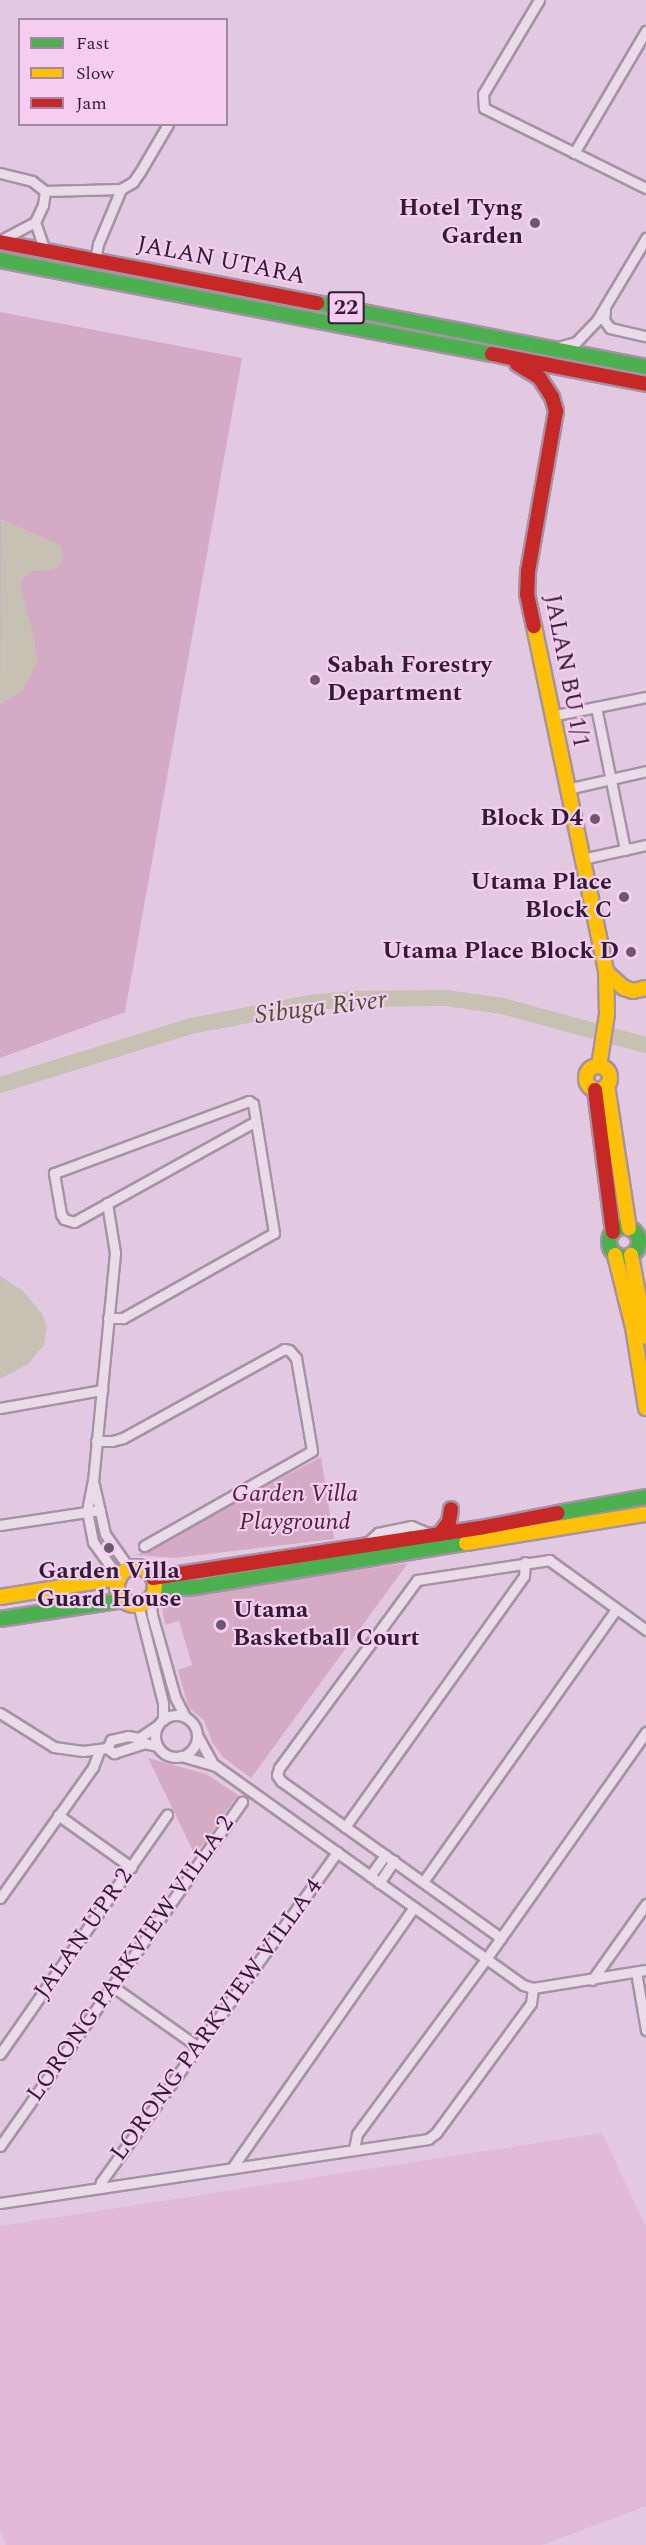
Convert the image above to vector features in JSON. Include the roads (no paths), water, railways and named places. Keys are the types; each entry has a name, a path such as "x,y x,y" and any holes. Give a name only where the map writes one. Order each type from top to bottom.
{"main road":[{"name":"JALAN UTARA","path":"0,241 646,367"},
{"name":"JALAN UTARA","path":"0,260 646,384"},
{"name":"22","path":"190,277 205,290 279,304 283,307 282,315"},
{"name":"JALAN BU 1/1","path":"502,357 535,373 552,397 556,411 526,588 606,972 608,1009 599,1066"},
{"path":"606,972 634,989 614,1001 608,1009"},
{"path":"601,1088 588,1085 586,1075 591,1069 599,1066 609,1075 601,1088 613,1232 608,1243 615,1255 633,1327 646,1407"},
{"path":"601,1088 629,1228 636,1234 639,1244 631,1256 623,1258 615,1255"},
{"path":"613,1232 621,1228 629,1228"},
{"path":"631,1256 643,1308 646,1337"},
{"path":"627,1500 646,1489"},
{"path":"0,1619 124,1600 365,1545 646,1497"},
{"path":"620,1518 646,1508"},
{"path":"436,1534 449,1522 451,1509"},
{"path":"149,1593 646,1514"},
{"path":"463,1530 481,1542"},
{"path":"0,1597 146,1569 149,1593"},
{"path":"124,1573 118,1590 124,1600"}],"street":[{"path":"539,0 483,94 482,104 488,112 646,188"},
{"path":"574,153 646,31"},
{"path":"0,173 32,181 45,191 121,189 133,182 167,126"},
{"path":"95,261 98,244 121,189"},
{"path":"0,241 35,222 43,205 45,191"},
{"path":"35,222 45,251"},
{"path":"553,348 576,342 605,308 646,238"},
{"path":"605,308 604,320 610,328 646,336"},
{"path":"551,716 646,697"},
{"path":"596,707 625,850"},
{"path":"567,789 646,771"},
{"path":"582,860 646,845"},
{"path":"108,1318 123,1318 274,1233 256,1121 253,1104 249,1101 54,1173 64,1219 74,1222 256,1121"},
{"path":"107,1203 115,1253 93,1480 87,1511 93,1542 124,1573"},
{"path":"96,1441 112,1442 123,1438 285,1349 296,1358 312,1447 309,1455 144,1546"},
{"path":"0,1408 102,1390"},
{"path":"93,1480 105,1534 124,1573"},
{"path":"0,1525 100,1510"},
{"path":"501,1938 281,1781 277,1775 279,1768 413,1583 422,1578 543,1560 555,1563 646,1630"},
{"path":"345,1827 524,1576 525,1562"},
{"path":"149,1593 152,1615 175,1697 185,1717"},
{"path":"149,1593 163,1703 155,1736 157,1746"},
{"path":"423,1882 616,1609"},
{"path":"0,1713 54,1747 83,1751 103,1748 114,1753 146,1736 160,1723 174,1715 185,1717 191,1721 201,1746 213,1764 523,1985 533,1988 641,1971 646,2030"},
{"path":"354,2149 357,2134 486,1959 646,1732"},
{"path":"181,1756 191,1750 197,1733"},
{"path":"135,1741 157,1746 167,1755 213,1764"},
{"path":"0,1898 93,1767 103,1748"},
{"name":"LORONG PARKVIEW VILLA 2","path":"0,2146 242,1802"},
{"path":"58,1815 130,1867"},
{"name":"JALAN UPR 2","path":"0,2054 167,1815"},
{"name":"LORONG PARKVIEW VILLA 4","path":"100,2188 337,1852"},
{"path":"370,1876 385,1855"},
{"path":"380,1883 394,1861"},
{"path":"592,1980 646,1904"},
{"path":"232,2168 414,1907"},
{"path":"112,1986 198,2047"},
{"path":"0,2203 422,2140 433,2136 531,2003 533,1988"}],"waterway":[{"name":"Sibuga River","path":"0,1085 191,1026 310,1003 352,999 446,998 502,1006 646,1045"}],"place":[{"name":"Hotel Tyng Garden","path":"535,223"},
{"name":"Sabah Forestry Department","path":"315,680"},
{"name":"Block D4","path":"595,819"},
{"name":"Utama Place Block C","path":"624,897"},
{"name":"Utama Place Block D","path":"631,952"},
{"name":"Garden Villa Guard House","path":"109,1548"},
{"name":"Utama Basketball Court","path":"221,1625"}],"park label":[{"name":"Garden Villa Playground","path":"295,1509"}]}
